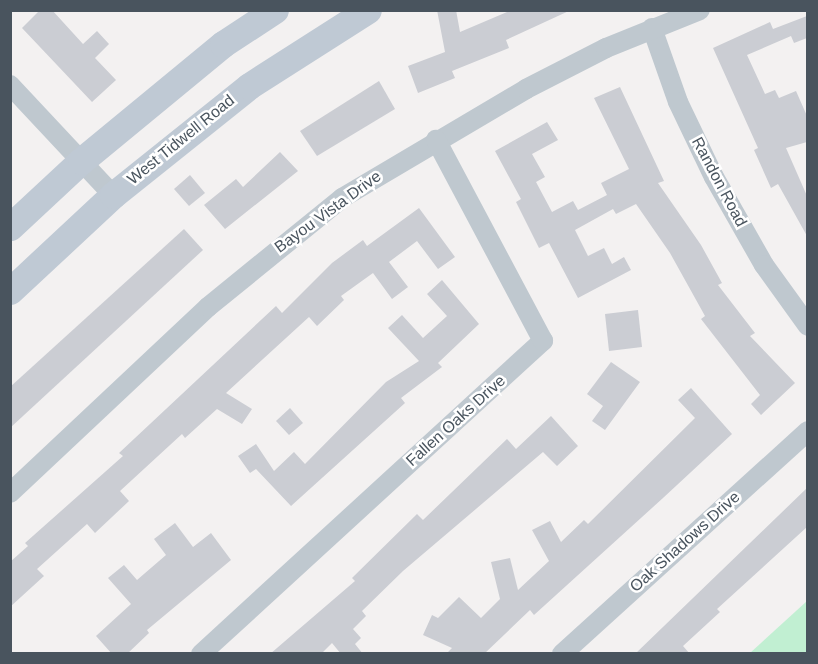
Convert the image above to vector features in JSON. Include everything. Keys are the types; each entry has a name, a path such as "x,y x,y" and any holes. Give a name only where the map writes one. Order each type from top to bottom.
{"main road":[{"path":"10,227 81,161 223,44 275,10"},
{"name":"West Tidwell Road","path":"10,291 113,195 249,86 368,10"}],"street":[{"name":"Bayou Vista Drive","path":"10,494 270,254 342,198 436,140 652,28 700,10"},
{"name":"Randon Road","path":"652,28 678,102 714,177 764,265 807,326"},
{"path":"10,85 113,195"},
{"name":"Fallen Oaks Drive","path":"201,654 543,341 436,140"},
{"name":"Oak Shadows Drive","path":"562,654 807,431"}],"green space":[{"path":"807,601 807,653 750,653"}],"building":[{"path":"40,10 52,10 83,44 97,31 109,44 95,58 116,80 92,102 22,28"},
{"path":"437,10 456,10 460,32 512,10 571,10 506,40 509,48 452,71 455,78 418,93 408,66 445,52"},
{"path":"807,16 807,38 794,43 791,36 747,55 765,94 775,90 779,98 796,91 807,116 807,142 786,148 807,196 807,236 778,184 771,188 754,150 758,148 713,48 770,22 773,29"},
{"path":"379,81 395,109 317,156 300,131"},
{"path":"620,87 664,181 658,183 701,245 722,283 718,285 755,333 750,336 795,383 761,415 751,404 760,395 701,319 705,316 670,253 636,204 616,214 613,209 575,230 588,256 604,248 612,264 624,257 631,270 578,298 549,243 539,248 516,202 521,199 495,151 547,122 558,140 532,154 545,177 536,182 552,212 573,201 578,210 607,195 601,183 629,169 594,98"},
{"path":"280,152 298,171 225,229 204,205 236,179 243,187"},
{"path":"190,175 205,193 189,206 174,189"},
{"path":"419,208 455,257 438,269 417,241 389,262 408,287 392,299 373,273 341,296 344,300 317,326 309,317 226,393 252,409 242,424 217,409 185,438 182,434 120,491 129,501 95,533 87,524 37,569 44,576 10,607 10,562 28,546 25,543 123,456 119,453 276,306 282,313 332,263 363,240 367,246"},
{"path":"184,229 203,250 10,428 10,387"},
{"path":"442,280 479,324 438,363 442,367 401,398 405,403 291,506 256,469 250,473 238,456 256,444 274,471 294,452 305,464 386,382 419,361 388,328 402,315 423,338 447,316 427,294"},
{"path":"638,310 642,347 609,351 605,314"},
{"path":"611,362 640,382 605,430 592,421 603,406 587,394"},
{"path":"691,388 732,434 663,498 534,615 530,610 484,654 446,654 452,648 423,635 432,615 438,618 459,597 481,618 500,599 491,562 510,558 518,590 549,561 532,530 550,521 561,542 584,520 588,524 695,418 678,400"},
{"path":"290,408 303,423 289,435 276,421"},
{"path":"551,416 578,446 557,466 543,452 403,571 362,611 366,616 353,629 361,638 355,644 363,654 341,654 332,643 321,654 270,654 355,581 352,578 417,514 423,520 507,439 516,449"},
{"path":"807,488 807,527 717,609 720,612 683,646 690,654 635,654"},
{"path":"175,523 193,547 211,533 231,560 147,630 149,633 127,654 112,654 96,636 131,604 108,578 124,565 137,580 166,555 154,539"}]}
